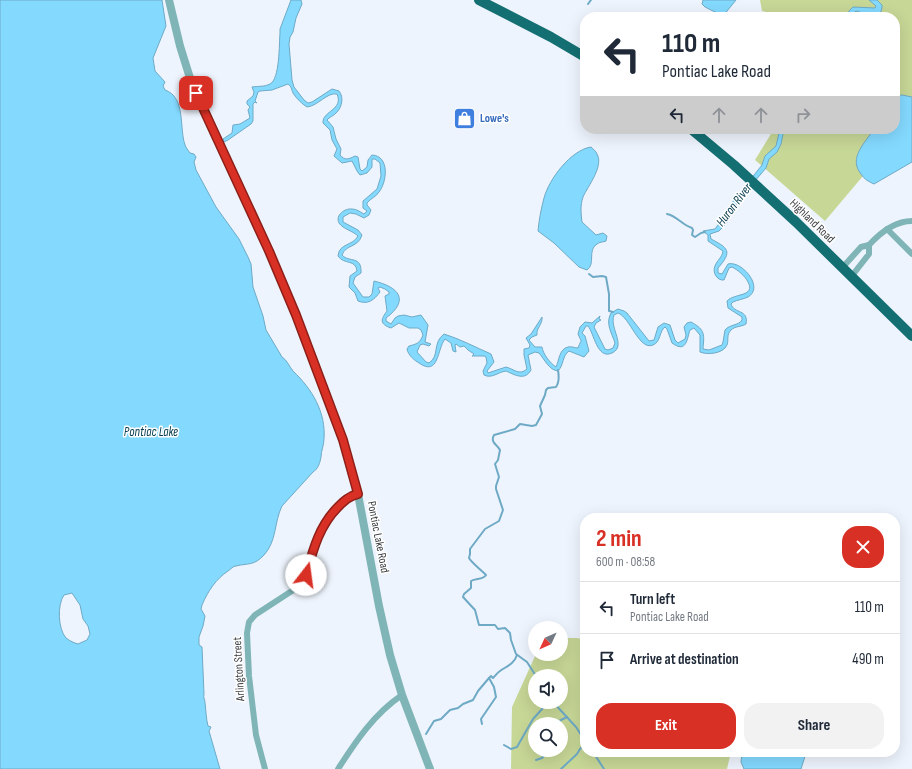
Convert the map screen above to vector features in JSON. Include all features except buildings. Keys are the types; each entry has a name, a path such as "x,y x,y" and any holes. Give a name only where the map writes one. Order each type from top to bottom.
{"highway":[{"path":"479,0 580,54"},
{"name":"Highland Road","path":"696,134 734,165 774,202 912,336"}],"street":[{"name":"Pontiac Lake Road","path":"169,0 180,46 190,78 269,251 296,315 343,440 358,494 382,623 402,695 430,769"},
{"path":"842,268 861,247 869,245 887,229 912,221"},
{"path":"887,229 912,254"},
{"path":"851,277 869,254 869,245"},
{"name":"Arlington Street","path":"265,769 256,735 248,676 247,633 249,622 255,615 301,585 306,575 318,536 324,523 347,498 358,494"},
{"path":"338,769 351,747 365,730 388,704 402,695"}],"green space":[{"path":"760,0 912,0 912,107 900,124 900,12 762,11"},
{"path":"771,134 893,134 868,170 825,221 755,160"},
{"path":"568,638 580,639 580,757 730,757 727,769 511,769 512,707 528,672 528,709 568,709 568,669 529,669 533,661 568,661"}],"water":[{"name":"Pontiac Lake","path":"0,0 162,0 166,26 153,58 155,71 165,82 163,86 165,90 172,94 179,106 183,138 186,148 196,157 194,162 196,170 216,207 239,239 251,264 253,287 266,330 282,357 312,393 320,410 324,429 321,459 316,469 282,506 279,512 271,544 264,555 254,563 234,566 224,574 213,586 202,605 201,609 205,616 199,637 199,645 202,647 206,717 208,726 211,727 209,731 220,769 0,769","holes":["72,593 80,605 83,619 88,626 90,634 87,640 78,644 66,638 63,634 59,611 64,595"]},
{"name":"Huron River","path":"291,0 301,0 302,4 296,18 289,44 294,87 308,103 332,89 339,91 341,93 342,102 339,110 327,120 333,127 336,139 341,149 340,155 345,159 355,156 358,157 360,169 362,171 367,167 368,160 372,155 378,156 382,160 385,170 384,182 378,194 367,203 371,210 369,215 364,218 350,213 343,217 343,222 358,230 362,235 358,242 346,249 342,255 348,259 354,260 361,267 361,273 355,277 353,283 363,297 369,297 372,294 374,281 390,287 398,295 398,305 386,318 386,321 391,324 398,316 404,315 412,317 421,315 428,325 425,342 431,344 429,346 423,344 420,345 417,352 426,362 429,363 434,357 438,341 444,334 491,354 494,362 487,371 488,373 506,367 519,372 524,371 527,369 524,349 529,348 530,345 526,338 531,334 542,317 542,322 537,335 529,340 535,347 542,347 547,358 556,367 565,348 578,348 581,341 578,334 580,327 585,322 592,323 600,316 599,319 601,320 596,323 594,327 605,349 608,350 613,348 615,343 609,325 609,317 611,313 618,309 627,313 649,341 654,340 658,327 664,323 670,325 675,340 678,343 685,339 686,335 684,327 687,323 691,322 702,330 704,340 703,349 709,350 722,345 725,330 742,320 742,317 728,308 727,301 747,292 750,287 743,275 732,267 729,268 724,280 717,278 714,268 723,251 708,241 708,235 703,231 715,229 734,200 762,165 765,156 776,146 779,134 783,134 781,144 777,152 769,159 766,168 738,201 726,224 719,231 710,234 711,239 725,248 727,254 726,258 718,268 718,273 722,274 728,264 733,264 745,270 753,281 753,293 748,297 735,301 731,304 745,316 746,324 731,330 725,348 719,352 707,353 700,352 700,335 694,328 690,330 686,344 681,347 672,343 665,327 656,344 648,346 639,339 627,321 618,313 614,315 613,320 618,346 612,353 603,353 599,349 590,329 586,326 582,333 585,336 589,351 584,357 569,351 565,355 558,371 552,369 539,353 535,352 528,355 531,370 523,376 506,371 492,376 484,375 483,371 487,363 486,357 472,356 474,354 464,346 460,347 456,344 456,352 453,351 451,343 445,339 434,364 430,367 417,362 413,359 407,349 409,346 416,344 421,340 423,335 421,330 418,328 409,328 399,323 391,328 384,325 382,319 387,311 385,296 389,294 389,292 380,287 378,288 380,292 373,299 368,302 358,301 355,293 349,287 350,276 357,271 356,267 352,263 340,259 338,256 343,247 353,242 358,236 341,225 338,217 341,213 349,209 364,214 367,211 363,208 363,201 377,189 381,176 380,163 375,159 372,159 372,167 367,173 360,175 352,161 342,163 334,156 337,149 332,140 330,130 323,123 326,116 338,104 337,94 330,95 307,107 296,97 288,84 272,90 260,91 258,92 255,101 257,103 255,102 253,104 253,121 251,124 224,142 223,139 232,133 233,125 240,124 250,118 248,110 250,107 247,104 247,101 253,96 254,92 252,87 270,84 276,75 280,29"},
{"path":"703,0 736,0 726,12 715,12 702,4"},
{"path":"869,0 877,0 882,5 881,12 849,12 853,7 875,8 876,6"},
{"path":"900,95 912,97 912,162 874,184 867,180 857,168 857,156 871,134 900,134"},
{"path":"591,147 597,153 599,159 597,170 583,197 581,207 582,222 596,235 603,233 607,236 606,241 598,243 592,250 591,264 587,270 579,267 554,243 538,231 543,202 547,190 556,174 569,159 583,149"},
{"path":"742,757 805,757 801,769 744,769 741,762"}],"waterway":[{"path":"588,4 591,0"},
{"path":"667,214 692,228 692,235 695,237 705,232"},
{"path":"589,274 593,277 606,277 609,294 609,311 613,312"},
{"path":"532,669 527,662 516,654 510,633 505,628 498,629 495,625 479,625 475,610 463,597 464,594 471,588 471,581 483,578 486,575 469,558 470,549 485,529 499,521 503,510 496,489 499,477 495,464 498,460 500,450 493,442 494,435 515,429 520,424 532,426 536,425 542,414 540,406 546,390 548,388 556,387 557,385 558,370"},
{"path":"489,678 491,676 493,678 514,661 517,655"},
{"path":"482,724 481,719 496,697 494,687 489,678"},
{"path":"426,734 434,721 441,719 450,710 458,708 473,700 478,691 489,678"},
{"path":"504,745 511,749 517,747 533,719 542,709"},
{"path":"559,709 580,733"},
{"path":"561,769 577,754 580,749"},
{"path":"536,760 543,757"},
{"path":"596,757 604,769"}],"place":[{"name":"Lowe's","path":"464,118"}],"route":[{"path":"196,93 269,251 296,315 333,412 353,472 358,494 347,498 324,523 312,553 306,575"}]}
